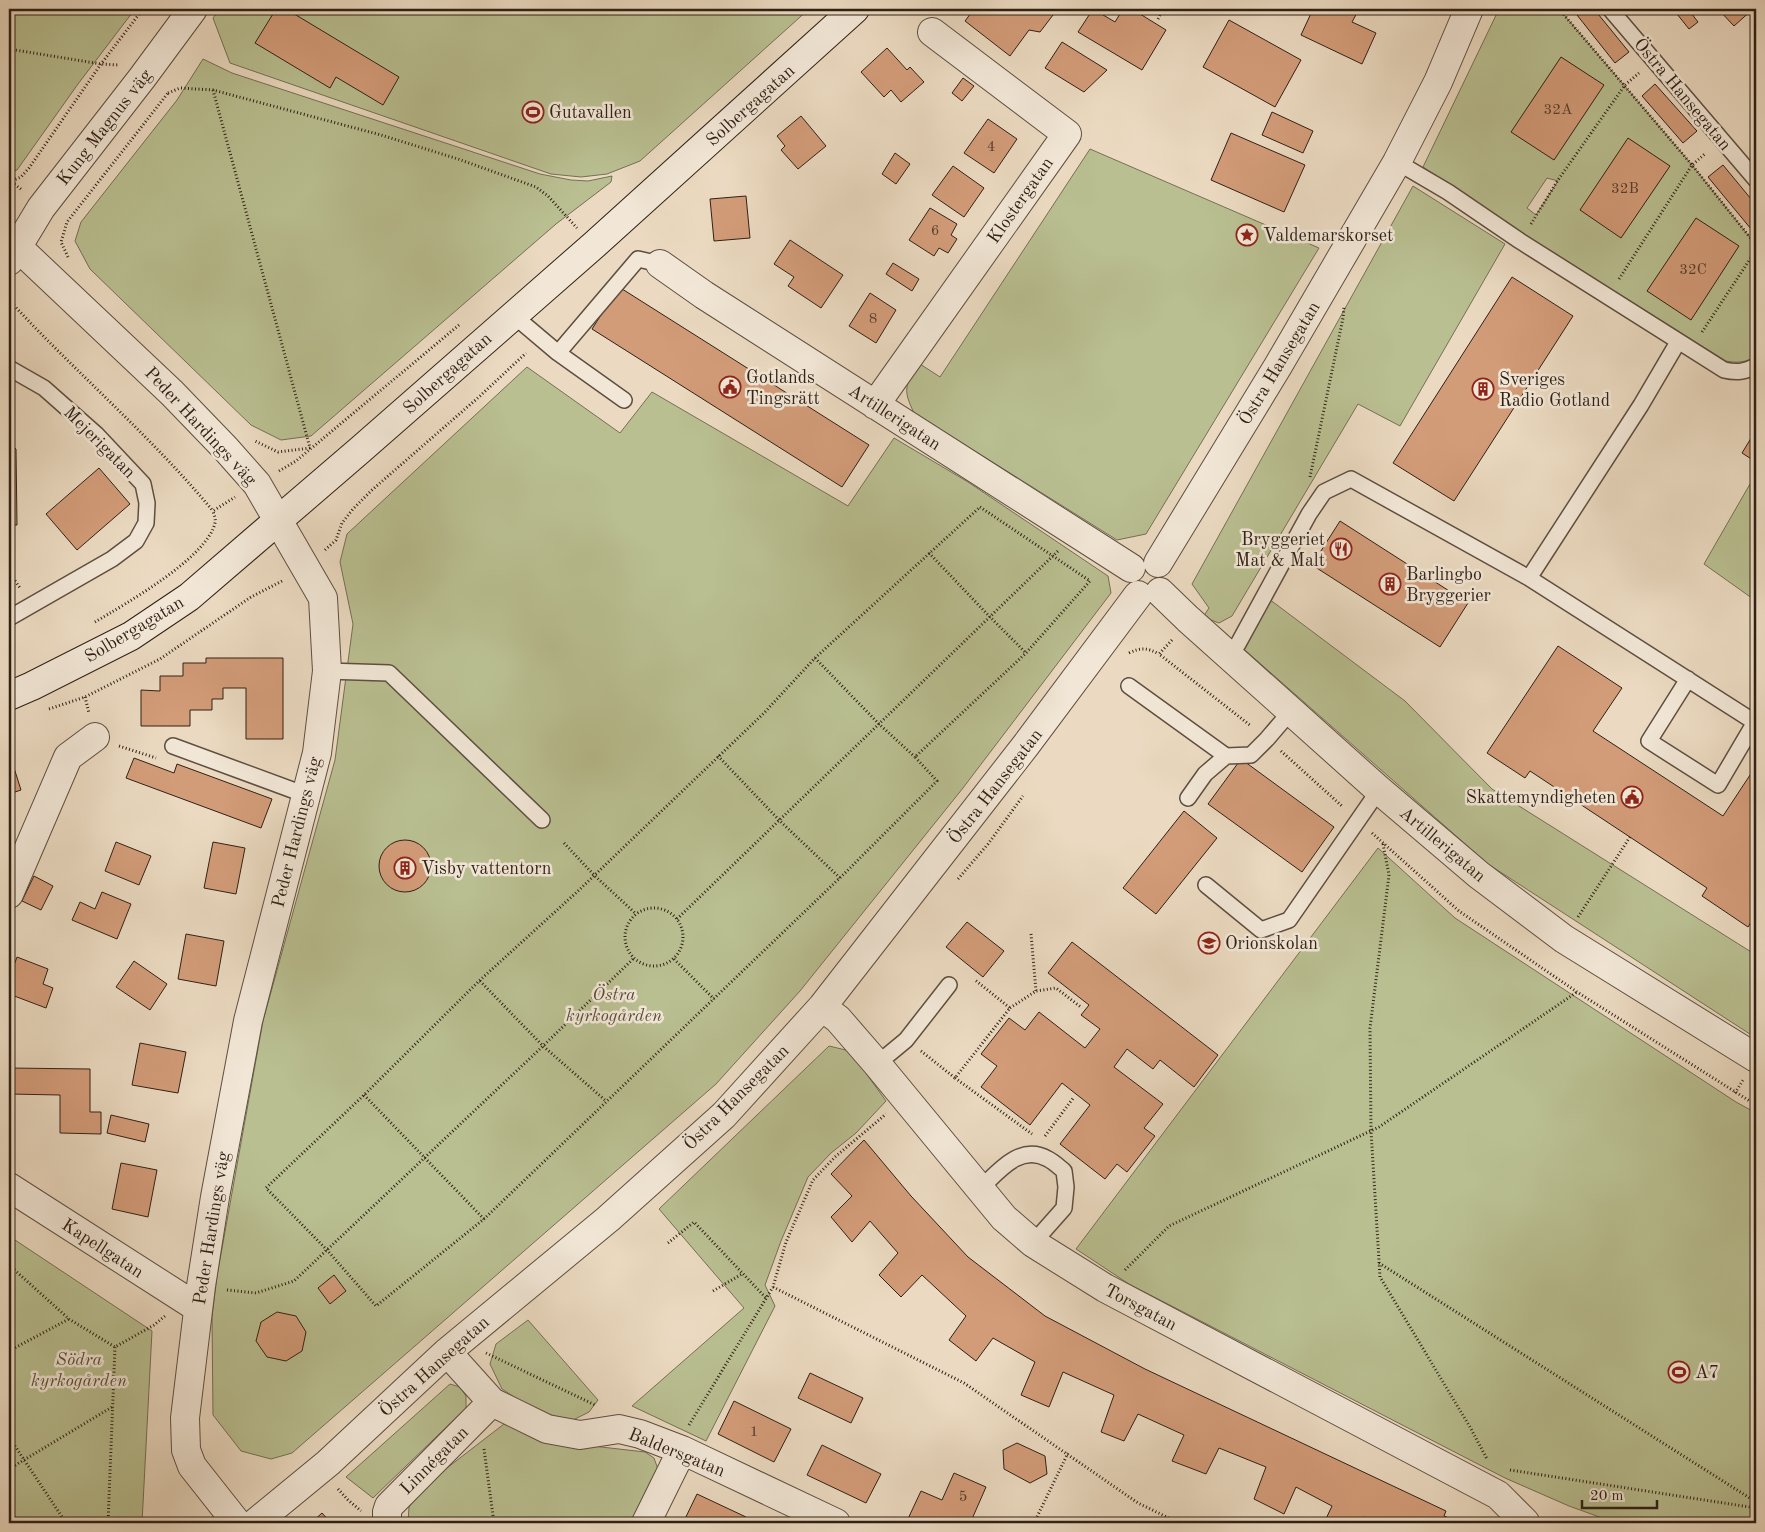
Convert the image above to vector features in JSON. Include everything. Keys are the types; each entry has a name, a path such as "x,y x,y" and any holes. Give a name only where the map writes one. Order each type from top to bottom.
{"street":[{"name":"Kung Magnus väg","path":"12,249 41,208 193,9"},
{"name":"Solbergagatan","path":"9,696 131,636 189,597 513,315 585,232 766,91 856,9"},
{"name":"Östra Hansegatan","path":"1158,563 1278,366 1398,162 1438,82 1469,9"},
{"name":"Klostergatan","path":"875,405 1067,134 932,32"},
{"name":"Peder Hardings väg","path":"12,249 172,393 226,449 257,484 323,598 327,670 317,753 248,1021 195,1298 185,1418 186,1450 192,1466 237,1523"},
{"name":"Artillerigatan","path":"660,264 704,295 1131,568"},
{"path":"1143,560 1151,560 1158,563 1166,577 1164,585 1149,594 1132,591 1128,584 1131,568 1143,560"},
{"name":"Östra Hansegatan","path":"255,1523 328,1463 446,1352 608,1219 724,1115 822,1007 1004,774 1149,594"},
{"name":"Artillerigatan","path":"1149,594 1188,619 1379,790 1479,875 1564,939 1756,1058"},
{"path":"9,894 68,757 95,737"},
{"name":"Torsgatan","path":"822,1007 838,1019 877,1064 1004,1218 1033,1243 1105,1288 1498,1495 1526,1522"},
{"name":"Kapellgatan","path":"9,1187 195,1298"},
{"name":"Baldersgatan","path":"446,1352 492,1402 548,1430 580,1434 619,1429 640,1434 682,1450 836,1523"},
{"name":"Linnégatan","path":"387,1521 389,1506 492,1402"},
{"path":"646,1523 682,1450"}],"lane":[{"name":"Östra Hansegatan","path":"1610,9 1756,180"},
{"path":"1398,162 1448,192 1520,241 1724,370 1736,373 1747,371 1756,366"},
{"path":"558,353 638,259 660,264"},
{"path":"513,315 558,353 624,400"},
{"path":"1529,578 1641,405 1684,345"},
{"name":"Mejerigatan","path":"9,368 44,388 96,434 143,484 147,503 146,523 136,541 112,559 9,618"},
{"path":"1229,655 1242,636 1309,514 1324,492 1351,479 1529,578 1756,722 1718,785 1649,741 1688,679"},
{"path":"327,670 389,674 542,820"},
{"path":"1129,686 1226,756"},
{"path":"1188,798 1205,774 1226,756 1251,754 1291,711"},
{"path":"173,746 306,795"},
{"path":"1206,885 1261,930 1289,920 1379,790"},
{"path":"877,1064 906,1040 949,985"},
{"path":"980,1189 1012,1159 1032,1154 1048,1159 1064,1171 1066,1187 1064,1208 1033,1243"}],"path":[{"path":"9,181 17,179 29,168 100,64 143,9"},
{"path":"1158,19 1163,9"},
{"path":"1559,9 1692,165 1756,245"},
{"path":"9,49 100,64 117,64 168,93"},
{"path":"1520,241 1558,180 1625,85"},
{"path":"72,264 61,242 67,222 168,93 180,88 213,90 382,135 519,179 536,187 548,196 585,232"},
{"path":"213,90 310,448"},
{"path":"1607,296 1613,290 1692,165"},
{"path":"570,234 585,232"},
{"path":"1684,345 1756,250"},
{"path":"9,300 46,340 174,467 213,511 215,523 206,540 196,552 138,597 92,624"},
{"path":"1309,514 1305,501 1343,318 1344,304"},
{"path":"213,511 296,460 465,320"},
{"path":"254,440 278,452 310,448"},
{"path":"815,658 937,781 840,878 484,1219 376,1306 327,1250 266,1188 480,981 594,876 764,713 815,658 980,507 1090,581 1026,653 915,758"},
{"path":"678,919 989,616 1054,556 1060,548"},
{"path":"929,553 1026,653"},
{"path":"1188,619 1171,642 1159,654 1267,739 1459,911 1578,992 1756,1105"},
{"path":"95,737 159,759 173,746"},
{"path":"718,756 780,821 840,878"},
{"path":"1564,939 1630,837"},
{"path":"564,843 594,876 636,914"},
{"path":"1383,843 1389,875 1370,1028 1371,1131 1380,1277 1465,1419 1491,1467"},
{"path":"658,907 669,911 678,919 683,928 684,939 681,950 674,959 654,966 643,964 634,958 627,947 625,935 628,923 636,914 646,908 658,907"},
{"path":"1031,934 1036,991"},
{"path":"115,1347 154,1325 195,1298 256,1293 294,1281 634,958"},
{"path":"674,959 714,999"},
{"path":"975,980 1010,1008"},
{"path":"480,981 543,1046 606,1101"},
{"path":"956,1078 1010,1008 1036,991 1056,988 1082,1008"},
{"path":"1105,1288 1169,1226 1380,1127 1578,992"},
{"path":"906,1040 1034,1136"},
{"path":"364,1095 484,1219"},
{"path":"682,1450 686,1430 773,1287 786,1242 813,1180 835,1157 905,1097"},
{"path":"1042,1141 1074,1097"},
{"path":"668,1243 694,1222 766,1298"},
{"path":"1380,1263 1756,1502"},
{"path":"9,1265 69,1319 115,1347"},
{"path":"713,1291 742,1274"},
{"path":"773,1287 964,1383 1138,1503 1179,1523"},
{"path":"9,1351 69,1319"},
{"path":"108,1523 115,1347"},
{"path":"478,1349 598,1407"},
{"path":"9,1469 112,1407"},
{"path":"9,1437 66,1523"},
{"path":"483,1443 494,1523"},
{"path":"1034,1523 1068,1453"},
{"path":"1501,1468 1756,1508"},
{"path":"335,1485 362,1512 387,1521"}],"green space":[{"path":"9,9 135,9 78,84 17,170 10,172"},
{"name":"Gutavallen","path":"220,9 809,9 640,161 607,174 581,177 551,174 230,63 213,18"},
{"path":"1499,9 1559,9 1692,165 1756,245 1756,355 1742,362 1726,361 1525,235 1423,167","holes":["1547,178 1558,181 1536,215 1527,208"]},
{"path":"203,59 232,73 540,174 588,181 612,176 611,182 556,224 311,436 281,440 251,425 90,269 75,241 81,222 177,100"},
{"name":"Valdemarskorset","path":"1090,149 1319,248 1146,534 1117,540 914,413 907,393 908,383 920,364 940,377"},
{"path":"1413,186 1505,244 1400,426 1358,404 1232,616 1219,623 1203,617 1209,608 1192,584"},
{"name":"Östra kyrkogården","path":"527,367 620,433 652,392 848,506 894,438 968,482 1108,576 1111,593 963,788 800,991 716,1084 292,1453 271,1459 241,1451 213,1415 212,1317 217,1276 263,1021 335,760 353,624 340,562 347,534"},
{"path":"1750,484 1756,488 1756,601 1704,564"},
{"path":"1265,596 1405,701 1492,789 1756,955 1756,1038 1488,864 1238,644"},
{"path":"1378,848 1455,918 1736,1102 1756,1113 1756,1523 1616,1523 1569,1506 1505,1478 1129,1284 1076,1249"},
{"path":"829,1046 850,1051 886,1101 856,1133 831,1153 808,1177 765,1285 775,1306 706,1441 632,1406 744,1308 659,1209"},
{"name":"Södra kyrkogården","path":"9,1236 152,1331 142,1523 9,1523"},
{"path":"528,1320 598,1400 589,1412 571,1421 545,1417 502,1389 490,1364 496,1344"},
{"path":"450,1384 460,1387 466,1396 466,1408 373,1498 346,1477"},
{"path":"504,1424 540,1440 645,1452 654,1458 660,1475 637,1523 408,1523 409,1507 421,1488"}],"building":[{"path":"276,9 286,9 399,77 383,105 336,77 330,88 255,43"},
{"path":"974,9 1015,9 1018,11 1019,9 1045,9 1053,15 1040,32 1029,30 1010,56 965,21"},
{"path":"1093,9 1115,22 1123,9 1132,9 1166,30 1142,70 1078,32"},
{"path":"1313,9 1325,12 1327,9 1353,9 1358,11 1352,22 1376,33 1362,64 1301,35"},
{"path":"1585,9 1594,9 1629,52 1615,63 1577,15"},
{"path":"1673,9 1688,9 1698,22 1689,29"},
{"path":"1718,9 1753,9 1734,26"},
{"path":"1229,20 1301,60 1275,107 1203,67"},
{"path":"1062,42 1107,70 1084,92 1045,68"},
{"path":"887,48 907,70 910,67 924,82 901,102 891,90 884,97 861,72"},
{"path":"1561,57 1604,85 1554,160 1511,132"},
{"path":"963,78 974,86 962,101 952,93"},
{"path":"1655,84 1697,131 1683,143 1642,96"},
{"path":"1272,112 1313,131 1303,153 1262,135"},
{"path":"801,116 826,146 798,169 781,150 785,146 777,136"},
{"path":"988,119 1017,139 994,173 964,153"},
{"path":"1231,133 1305,165 1284,212 1211,180"},
{"path":"1628,138 1670,166 1621,238 1580,210"},
{"path":"895,153 910,164 896,184 882,174"},
{"path":"1723,165 1756,205 1756,235 1708,177"},
{"path":"953,166 984,188 964,217 932,195"},
{"path":"746,196 750,238 714,241 710,199"},
{"path":"930,208 957,224 951,235 957,239 948,253 939,248 934,256 909,240"},
{"path":"1696,218 1739,246 1691,320 1647,291"},
{"path":"790,240 843,275 821,308 788,286 794,277 774,264"},
{"path":"893,263 919,279 912,291 886,274"},
{"name":"Sveriges Radio Gotland","path":"1512,277 1573,316 1454,501 1393,463"},
{"name":"Gotlands Tingsrätt","path":"619,287 869,445 842,487 592,329"},
{"path":"870,293 896,310 876,343 849,326"},
{"path":"1756,430 1756,462 1742,453"},
{"path":"9,442 16,449 17,525 9,525"},
{"path":"99,468 130,504 77,550 46,514"},
{"name":"Barlingbo Bryggerier","path":"1340,521 1468,603 1440,647 1312,565"},
{"name":"Skattemyndigheten","path":"1558,646 1622,688 1593,731 1723,816 1756,766 1756,914 1748,927 1702,896 1707,888 1530,771 1525,778 1487,753"},
{"path":"206,658 283,658 283,739 246,739 246,688 223,688 223,699 212,699 212,710 190,710 190,726 141,726 141,690 160,691 160,676 183,676 183,663 206,663"},
{"path":"9,752 21,790 9,794"},
{"path":"134,758 174,773 177,764 272,799 261,828 126,778"},
{"path":"1241,759 1334,827 1302,872 1208,804"},
{"path":"1184,811 1217,838 1156,914 1123,888"},
{"name":"Visby vattentorn","path":"405,840 415,842 423,848 429,856 431,866 429,876 423,884 415,890 405,892 395,890 387,884 381,876 379,866 381,856 387,848 395,842"},
{"path":"116,842 151,856 139,885 105,871"},
{"path":"213,842 245,848 236,894 204,888"},
{"path":"34,876 53,886 41,910 22,901"},
{"path":"102,892 131,904 117,939 72,920 80,902 95,909"},
{"path":"967,922 1004,951 983,977 946,947"},
{"path":"186,934 224,941 216,986 178,979"},
{"path":"1072,942 1218,1055 1194,1087 1160,1060 1153,1069 1127,1049 1114,1067 1163,1104 1144,1128 1155,1136 1127,1172 1117,1164 1105,1179 1060,1144 1090,1105 1062,1083 1030,1125 981,1087 997,1066 981,1054 1009,1018 1025,1030 1039,1012 1085,1048 1100,1029 1081,1015 1089,1005 1048,973"},
{"path":"17,957 48,969 43,984 53,988 46,1008 9,994 9,979"},
{"path":"134,961 167,984 150,1010 116,987"},
{"path":"140,1043 186,1052 178,1093 132,1085"},
{"path":"9,1068 90,1069 90,1112 101,1112 101,1134 60,1133 60,1095 9,1094"},
{"path":"111,1115 149,1124 145,1142 107,1133"},
{"path":"864,1140 911,1196 968,1257 1045,1316 1145,1369 1446,1511 1444,1516 1460,1523 1378,1523 1364,1517 1361,1523 1324,1523 1332,1506 1296,1487 1284,1514 1254,1499 1266,1467 1219,1448 1206,1474 1172,1461 1184,1435 1138,1414 1124,1441 1101,1432 1114,1395 1063,1372 1049,1407 1021,1395 1035,1362 993,1338 976,1361 949,1340 966,1316 922,1275 901,1297 879,1275 898,1253 870,1221 852,1242 831,1217 852,1196 831,1174"},
{"path":"121,1163 157,1170 148,1217 112,1209"},
{"path":"334,1275 346,1291 330,1304 318,1288"},
{"path":"277,1312 296,1316 306,1332 302,1351 286,1361 267,1357 256,1341 261,1322"},
{"path":"810,1373 863,1398 851,1423 798,1398"},
{"path":"734,1401 791,1429 774,1462 718,1434"},
{"path":"1017,1443 1045,1456 1047,1474 1030,1483 1004,1469 1003,1450"},
{"path":"822,1445 881,1474 866,1503 807,1475"},
{"path":"954,1473 986,1487 972,1519 982,1523 906,1523 921,1491 942,1500"},
{"path":"697,1494 746,1517 743,1523 683,1523"},
{"path":"322,1513 331,1523 311,1523"}],"place":[{"name":"Gutavallen","path":"533,112"},
{"name":"Valdemarskorset","path":"1247,235"},
{"name":"Gotlands Tingsrätt","path":"730,387"},
{"name":"Sveriges Radio Gotland","path":"1483,389"},
{"name":"Bryggeriet Mat & Malt","path":"1341,549"},
{"name":"Barlingbo Bryggerier","path":"1390,584"},
{"name":"Skattemyndigheten","path":"1632,797"},
{"name":"Visby vattentorn","path":"405,868"},
{"name":"Orionskolan","path":"1209,943"},
{"name":"A7","path":"1679,1372"}]}
